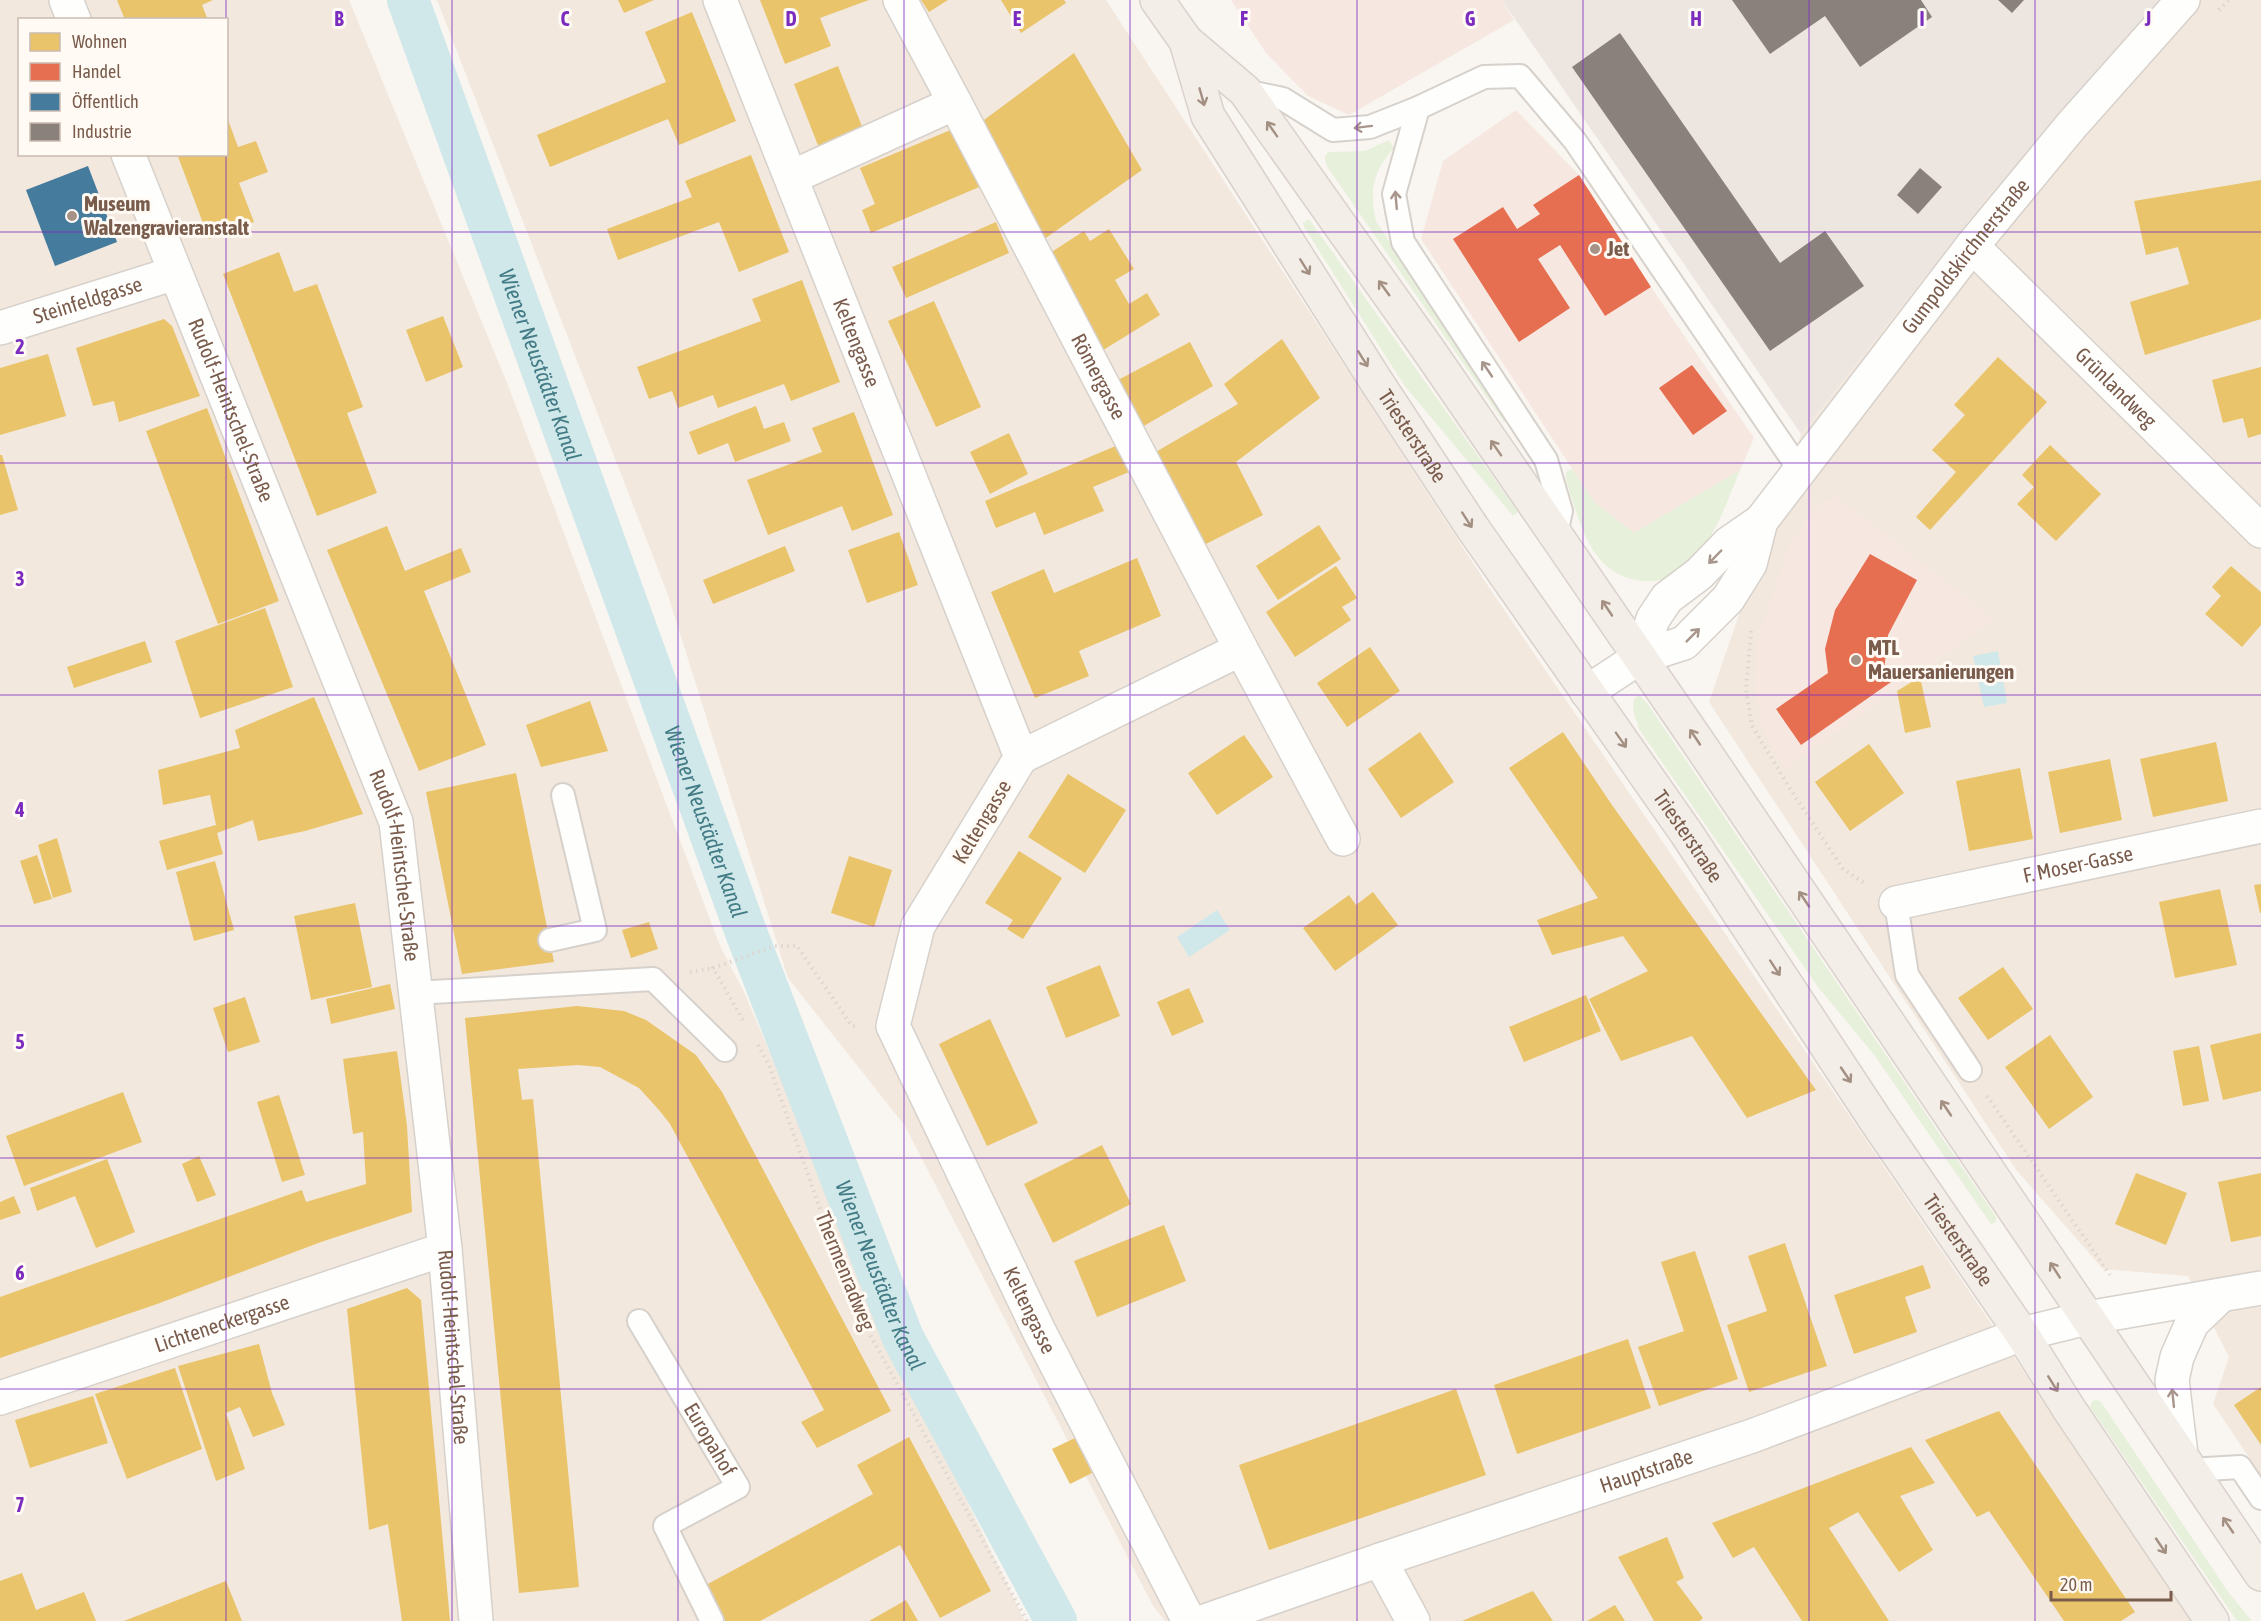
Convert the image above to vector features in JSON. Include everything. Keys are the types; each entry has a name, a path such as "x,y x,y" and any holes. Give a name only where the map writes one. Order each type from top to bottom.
{"main road":[{"name":"Triesterstraße","path":"1157,0 1186,41 1245,91 1556,533 2261,1574"},
{"name":"Triesterstraße","path":"1186,41 1208,116 1466,518 1687,834 2212,1621"}],"street":[{"path":"66,0 73,18"},
{"name":"Keltengasse","path":"720,0 1021,757 918,926 893,1026 1039,1331 1190,1621"},
{"name":"Römergasse","path":"900,0 1241,649 1343,838"},
{"name":"Gumpoldskirchnerstraße","path":"1640,657 1653,619 1667,598 1699,574 1729,543 1761,521 1972,246 2071,126 2183,0"},
{"path":"792,177 955,103"},
{"name":"Rudolf-Heintschel-Straße","path":"129,156 396,822 445,1250 476,1621"},
{"name":"Grünlandweg","path":"1972,246 2261,531"},
{"name":"Steinfeldgasse","path":"0,328 175,273"},
{"name":"Gumpoldskirchnerstraße","path":"1587,692 1640,657 1684,643 1728,599 1750,564 1761,521"},
{"path":"1021,757 1241,649"},
{"name":"F. Moser-Gasse","path":"1896,903 2261,826"},
{"name":"Lichteneckergasse","path":"0,1398 445,1250"},
{"name":"Hauptstraße","path":"1205,1621 1752,1436 2022,1334 2087,1318 2261,1288"},
{"path":"2186,1463 2172,1380 2177,1357 2192,1323 2219,1296"},
{"path":"1380,1560 1413,1621"}],"lane":[{"path":"1245,91 1283,99 1333,130 1370,127 1418,108 1484,77 1520,76 1575,141 1799,469"},
{"path":"1418,108 1394,194 1402,242 1546,460 1561,511 1556,533"},
{"path":"550,940 596,930 563,795"},
{"path":"1896,903 1907,975 1970,1070"},
{"path":"415,993 653,979 725,1050"},
{"name":"Europahof","path":"639,1321 738,1487 664,1526 712,1621"},
{"path":"2186,1463 2240,1467 2261,1498"}],"path":[{"path":"2214,16 2229,0"},
{"path":"1751,630 1746,690 1752,726 1781,775 1843,869 1896,903"},
{"path":"746,1026 713,968 775,946 797,946 852,1026 893,1026"},
{"name":"Thermenradweg","path":"752,1036 769,1065 855,1307 1027,1621"},
{"path":"1970,1070 2134,1311"}],"shaded area":[{"path":"0,0 349,0 509,388 720,946 743,990 932,1429 1025,1621 0,1621"},
{"path":"437,0 1106,0 1486,583 2194,1621 1165,1621 1153,1606 905,1126 788,978 668,595"},
{"path":"1231,0 1502,0 1514,20 1349,115 1308,96 1266,53"},
{"path":"1502,0 2165,0 1990,194 1801,434"},
{"path":"2165,0 2261,0 2261,1475 2213,1404 2229,1357 2188,1276 2103,1269 2017,1171 1709,702 1801,434 1990,194"},
{"path":"1516,110 1579,175 1651,287 1754,438 1740,470 1634,533 1594,502 1421,239 1443,161"},
{"path":"1836,496 1994,619 1785,769 1762,728 1756,692 1757,641 1788,549 1810,512"}],"green space":[{"path":"1389,140 1394,148 1381,165 1374,182 1373,200 1376,221 1508,422 1504,422 1326,165 1325,157 1328,152 1365,151"},
{"path":"1309,219 1518,512 1513,516 1404,385 1304,227 1303,223"},
{"path":"1572,469 1594,502 1634,533 1740,470 1716,527 1704,546 1691,562 1676,574 1658,581 1628,578 1609,568 1598,558 1576,513 1566,480 1566,472"},
{"path":"1639,695 1647,703 1996,1217 1996,1222 1991,1224 1875,1056 1818,987 1639,729 1633,710 1634,699"},
{"path":"2092,1401 2101,1402 2229,1593 2252,1621 2237,1621 2090,1407"}],"water":[{"path":"1998,651 2007,703 1984,707 1973,656"},
{"path":"1217,910 1230,930 1189,957 1177,937"}],"building: Wohnen":[{"path":"117,0 213,0 202,5 207,18 124,18"},
{"path":"618,0 654,0 624,13"},
{"path":"760,0 869,0 820,18 831,46 785,64"},
{"path":"921,0 948,0 929,12"},
{"path":"1001,0 1064,0 1066,3 1021,33"},
{"path":"692,12 736,121 679,145 668,119 550,167 537,135 666,82 645,32"},
{"path":"1074,53 1142,170 1043,240 984,120"},
{"path":"838,66 865,134 821,153 794,84"},
{"path":"228,120 238,147 256,141 268,172 239,183 254,222 209,239 178,156 228,156"},
{"path":"960,126 984,185 871,233 862,210 875,204 860,168"},
{"path":"751,155 789,252 739,272 719,222 618,260 607,229 692,197 685,181"},
{"path":"2261,180 2261,319 2145,355 2130,302 2189,284 2178,247 2146,255 2134,201"},
{"path":"996,222 1009,253 906,298 892,267"},
{"path":"1109,229 1134,269 1115,280 1129,304 1147,293 1160,315 1100,352 1050,253 1084,231 1090,241"},
{"path":"279,252 294,292 317,284 363,407 347,413 377,493 317,516 223,274"},
{"path":"802,280 840,382 791,401 784,384 718,408 713,395 678,408 672,391 649,399 637,367 761,321 752,299"},
{"path":"934,301 981,407 936,427 888,321"},
{"path":"443,316 463,367 426,382 406,330"},
{"path":"164,319 172,326 200,396 119,422 114,401 93,406 76,348"},
{"path":"1282,339 1320,398 1236,462 1263,515 1202,546 1154,453 1238,404 1224,384"},
{"path":"1190,342 1213,386 1142,427 1118,380"},
{"path":"48,354 66,416 0,435 0,368"},
{"path":"1998,357 2047,402 1930,530 1916,517 1956,472 1932,450 1965,415 1954,405"},
{"path":"2261,367 2261,434 2248,438 2243,418 2223,423 2212,380"},
{"path":"756,406 764,429 784,422 791,441 735,462 728,443 698,455 689,432"},
{"path":"207,408 279,601 218,624 146,431"},
{"path":"854,412 893,515 852,531 842,506 768,535 747,480 822,452 812,428"},
{"path":"1009,433 1028,474 990,494 970,452"},
{"path":"1118,445 1129,472 1093,487 1104,511 1044,535 1035,512 996,528 985,501"},
{"path":"2050,445 2101,494 2056,541 2017,504 2034,487 2022,475"},
{"path":"0,455 2,455 18,510 0,515"},
{"path":"1319,525 1341,559 1278,600 1256,566"},
{"path":"387,526 405,571 461,548 471,572 424,591 486,745 419,771 327,550"},
{"path":"899,532 918,585 867,603 848,550"},
{"path":"785,546 795,571 713,604 703,580"},
{"path":"1137,558 1161,616 1079,651 1089,676 1035,698 991,592 1044,569 1054,593"},
{"path":"1336,566 1357,598 1342,607 1351,620 1295,657 1266,612"},
{"path":"2231,566 2261,592 2261,625 2242,647 2205,614 2221,596 2212,587"},
{"path":"265,608 293,687 200,718 175,641"},
{"path":"145,641 152,662 74,688 67,667"},
{"path":"1370,647 1400,691 1347,727 1317,683"},
{"path":"1920,677 1931,727 1905,733 1897,691"},
{"path":"314,697 363,814 305,831 258,841 253,820 217,833 223,854 167,870 159,841 216,825 210,795 163,805 158,770 240,748 235,730"},
{"path":"590,701 608,751 541,767 526,725"},
{"path":"1420,732 1454,782 1401,818 1368,769"},
{"path":"1563,732 1612,805 1816,1090 1747,1118 1692,1036 1621,1061 1589,999 1648,971 1623,936 1552,955 1537,920 1598,898 1509,768"},
{"path":"1244,735 1273,777 1217,815 1188,773"},
{"path":"2216,742 2228,801 2153,817 2140,759"},
{"path":"1869,744 1904,793 1850,831 1815,782"},
{"path":"2110,759 2122,820 2060,833 2048,772"},
{"path":"2020,768 2033,839 1969,851 1956,781"},
{"path":"516,773 554,962 462,974 426,792"},
{"path":"1068,774 1126,810 1085,873 1028,837"},
{"path":"57,838 72,892 53,898 38,845"},
{"path":"1019,851 1062,878 1023,939 1007,929 1013,920 985,903"},
{"path":"37,855 52,899 34,904 20,861"},
{"path":"849,856 892,870 874,927 831,913"},
{"path":"215,861 234,930 194,941 176,872"},
{"path":"2261,884 2261,913 2260,913 2254,885"},
{"path":"2220,889 2237,965 2175,978 2159,902"},
{"path":"1373,892 1398,925 1335,971 1303,928 1349,895 1356,905"},
{"path":"355,903 372,987 311,1000 294,916"},
{"path":"649,922 658,949 631,958 622,930"},
{"path":"1100,965 1120,1016 1066,1038 1046,987"},
{"path":"2003,967 2033,1009 1988,1040 1958,998"},
{"path":"390,984 395,1009 331,1024 326,999"},
{"path":"1189,988 1204,1022 1172,1036 1157,1002"},
{"path":"1586,995 1601,1031 1524,1062 1509,1027"},
{"path":"245,997 260,1042 228,1052 213,1008"},
{"path":"577,1006 624,1011 646,1020 696,1055 722,1092 891,1411 817,1448 801,1422 824,1410 670,1124 659,1110 639,1088 600,1067 578,1065 518,1069 522,1100 533,1099 579,1587 519,1593 465,1018"},
{"path":"990,1019 1038,1123 987,1146 939,1044"},
{"path":"2261,1033 2261,1091 2223,1100 2210,1045"},
{"path":"2050,1035 2093,1097 2049,1129 2005,1067"},
{"path":"2199,1046 2209,1101 2183,1106 2173,1051"},
{"path":"397,1051 407,1126 412,1212 321,1242 157,1304 0,1358 0,1297 302,1190 306,1202 366,1184 363,1132 353,1134 343,1059"},
{"path":"123,1092 142,1142 24,1186 6,1136"},
{"path":"279,1095 305,1175 282,1182 257,1102"},
{"path":"1102,1145 1131,1204 1053,1243 1024,1184"},
{"path":"199,1156 216,1195 197,1202 182,1164"},
{"path":"107,1159 135,1232 96,1248 75,1196 37,1211 30,1188"},
{"path":"2136,1173 2187,1193 2166,1245 2115,1224"},
{"path":"2261,1173 2261,1236 2231,1242 2218,1182"},
{"path":"14,1196 21,1213 0,1220 0,1202"},
{"path":"1164,1225 1186,1281 1097,1317 1074,1261"},
{"path":"1785,1243 1827,1366 1749,1392 1727,1325 1767,1311 1748,1256"},
{"path":"1695,1251 1738,1379 1659,1406 1638,1347 1684,1331 1661,1262"},
{"path":"1923,1265 1931,1288 1905,1297 1917,1332 1854,1354 1834,1295"},
{"path":"407,1288 421,1300 450,1621 402,1621 388,1524 369,1530 347,1309"},
{"path":"1628,1339 1651,1408 1517,1454 1494,1385"},
{"path":"259,1344 272,1393 285,1425 253,1437 240,1407 226,1413 245,1469 216,1481 178,1366"},
{"path":"175,1368 202,1449 127,1479 95,1394"},
{"path":"2261,1387 2261,1445 2234,1405"},
{"path":"1456,1389 1486,1475 1269,1550 1239,1465"},
{"path":"93,1396 108,1443 30,1468 15,1420"},
{"path":"1999,1411 2135,1612 2121,1621 2064,1621 1989,1511 1977,1517 1925,1440"},
{"path":"909,1437 991,1591 940,1618 900,1545 760,1621 725,1621 706,1585 873,1494 857,1465"},
{"path":"1075,1438 1092,1473 1070,1484 1052,1449"},
{"path":"1911,1447 1935,1483 1900,1496 1933,1550 1899,1572 1858,1512 1829,1528 1889,1621 1802,1621 1754,1547 1733,1558 1712,1523"},
{"path":"1667,1537 1684,1578 1676,1582 1703,1618 1700,1621 1654,1621 1618,1557"},
{"path":"22,1573 36,1610 84,1592 96,1621 0,1621 0,1581"},
{"path":"226,1581 242,1621 124,1621"},
{"path":"1533,1591 1553,1621 1462,1621"},
{"path":"906,1600 918,1621 869,1621"},
{"path":"1615,1605 1625,1621 1587,1621"}],"building: Handel":[{"path":"1579,175 1651,287 1605,316 1560,245 1538,259 1570,308 1519,342 1453,239 1503,207 1517,229 1540,214 1533,205"},
{"path":"1692,365 1727,411 1693,435 1659,388"},
{"name":"MTL Mauersanierungen","path":"1870,554 1917,580 1888,635 1884,671 1891,682 1801,745 1776,709 1828,673 1825,649 1835,610"}],"building: Öffentlich":[{"name":"Museum Walzengravieranstalt","path":"88,166 117,242 55,266 26,190"}],"building: Industrie":[{"path":"1732,0 1921,0 1932,17 1860,67 1825,16 1770,54"},
{"path":"1998,0 2024,0 2012,13"},
{"path":"1620,33 1780,263 1825,231 1864,286 1770,351 1572,67"},
{"path":"1920,168 1942,187 1918,214 1897,195"}],"waterway":[{"name":"Wiener Neustädter Kanal","path":"408,0 747,935 903,1338 1056,1621"}],"place":[{"name":"Museum Walzengravieranstalt","path":"72,216"},
{"name":"Jet","path":"1595,249"},
{"name":"MTL Mauersanierungen","path":"1856,660"}]}
